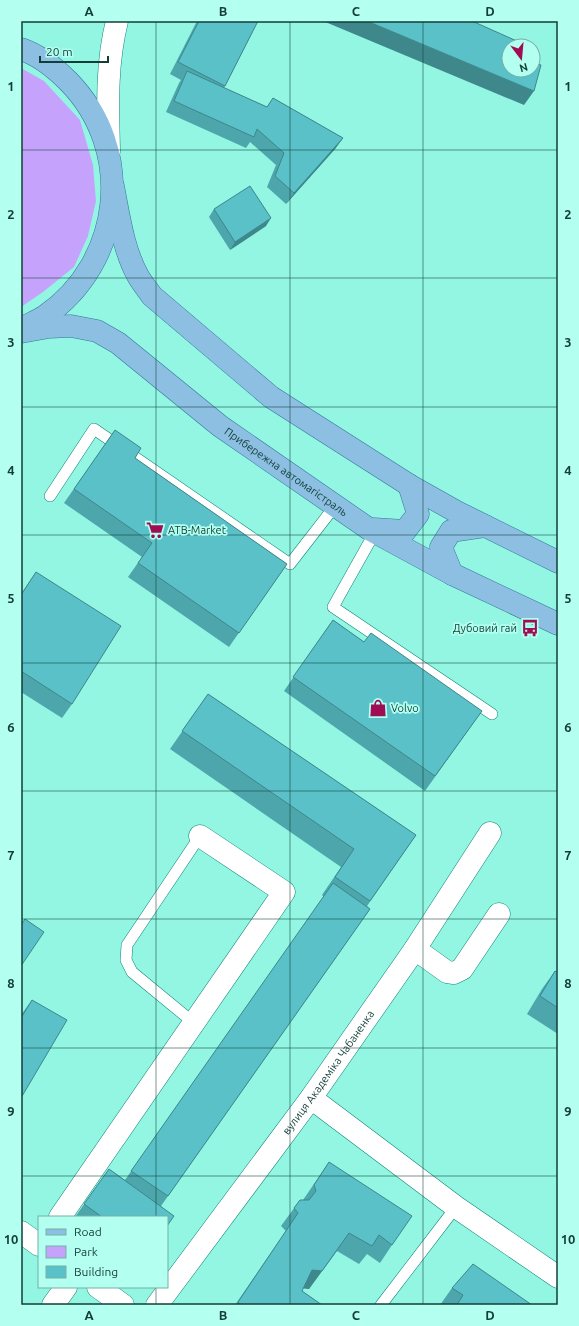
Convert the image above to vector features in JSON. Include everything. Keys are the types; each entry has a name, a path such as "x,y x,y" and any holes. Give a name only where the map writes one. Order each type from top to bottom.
{"main road":[{"path":"21,49 55,68 79,92 97,120 108,152 121,230 128,252 138,275 152,296 271,397 409,485 457,512 558,562"},
{"path":"21,328 44,317 73,292 95,260 109,224 113,186"},
{"name":"Прибережна автомагістраль","path":"21,332 49,327 71,326 97,331 118,343 220,426 372,531 452,574 558,624"},
{"path":"372,531 405,531 418,514 409,485"},
{"path":"452,574 441,547 451,531 486,526"}],"street":[{"path":"108,152 108,75 111,44 117,21"},
{"name":"вулиця Академіка Чабаненка","path":"157,1305 311,1098 415,949 490,833"},
{"path":"61,1216 284,892 200,836"},
{"path":"415,949 447,972 454,973 462,969 499,914"},
{"path":"311,1098 456,1208 558,1277"},
{"path":"21,1232 38,1244"},
{"path":"53,1305 65,1288"},
{"path":"99,1288 123,1305"}],"lane":[{"path":"50,496 94,428 290,564 335,506"},
{"path":"372,531 333,607 492,714"},
{"path":"194,1023 132,972 126,960 127,945 200,836"},
{"path":"381,1305 456,1208"}],"green space":[{"path":"21,68 44,81 80,120 93,165 96,201 88,236 74,267 43,292 21,307"}],"building":[{"path":"199,21 258,21 225,86 178,62"},
{"path":"367,21 472,21 510,38 501,38 501,77"},
{"path":"187,71 267,107 273,98 343,138 294,193 275,176 284,153 257,129 254,137 174,101"},
{"path":"503,78 538,78 534,91"},
{"path":"250,186 271,218 235,242 214,209"},
{"name":"ATB-Market","path":"115,430 141,448 135,458 287,564 239,633 138,563 152,543 74,489"},
{"path":"36,572 121,626 72,704 21,671 21,595"},
{"name":"Volvo","path":"333,620 364,642 371,633 482,711 435,776 293,677"},
{"path":"208,694 416,835 370,901 335,877 354,849 182,731"},
{"path":"333,883 370,909 168,1196 131,1171"},
{"path":"25,919 44,932 21,966 21,925"},
{"path":"555,971 558,973 558,1008 540,996"},
{"path":"32,1000 67,1020 21,1098 21,1018"},
{"path":"329,1162 412,1216 392,1245 379,1235 372,1246 349,1233 322,1271 312,1270 302,1291 322,1305 241,1305 238,1302 298,1213 294,1208 300,1200 309,1200 316,1191 314,1185"},
{"path":"109,1169 174,1216 168,1225 168,1216 101,1216 84,1204"},
{"path":"473,1264 532,1305 457,1305 463,1295 452,1288"}],"place":[{"name":"ATB-Market","path":"155,530"},
{"name":"Дубовий гай","path":"530,628"},
{"name":"Volvo","path":"378,708"}]}
